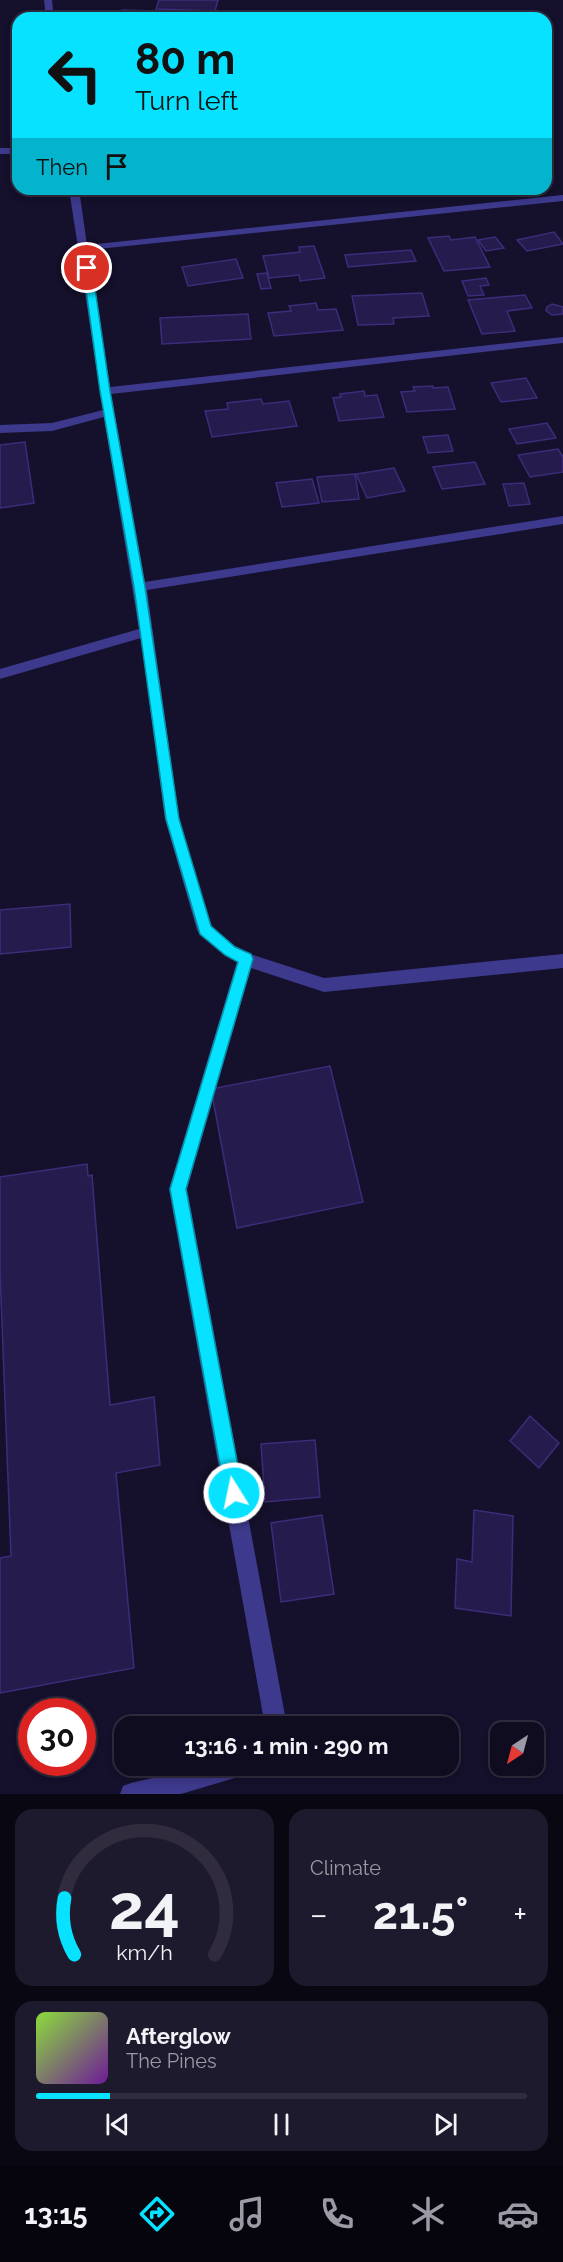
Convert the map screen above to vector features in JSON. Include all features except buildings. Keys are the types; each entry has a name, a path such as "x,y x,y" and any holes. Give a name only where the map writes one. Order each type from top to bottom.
{"street":[{"path":"75,195 105,391 140,587 172,819 205,930 230,951 246,959 324,985 563,961"},
{"path":"84,248 563,198"},
{"path":"105,391 563,340"},
{"path":"0,429 52,427 109,412"},
{"path":"140,587 563,520"},
{"path":"0,674 146,632"},
{"path":"246,959 178,1189 274,1716"},
{"path":"130,1794 206,1776"}],"route":[{"path":"87,268 105,391 140,587 172,819 205,930 230,951 246,959 178,1189 234,1493"}]}
